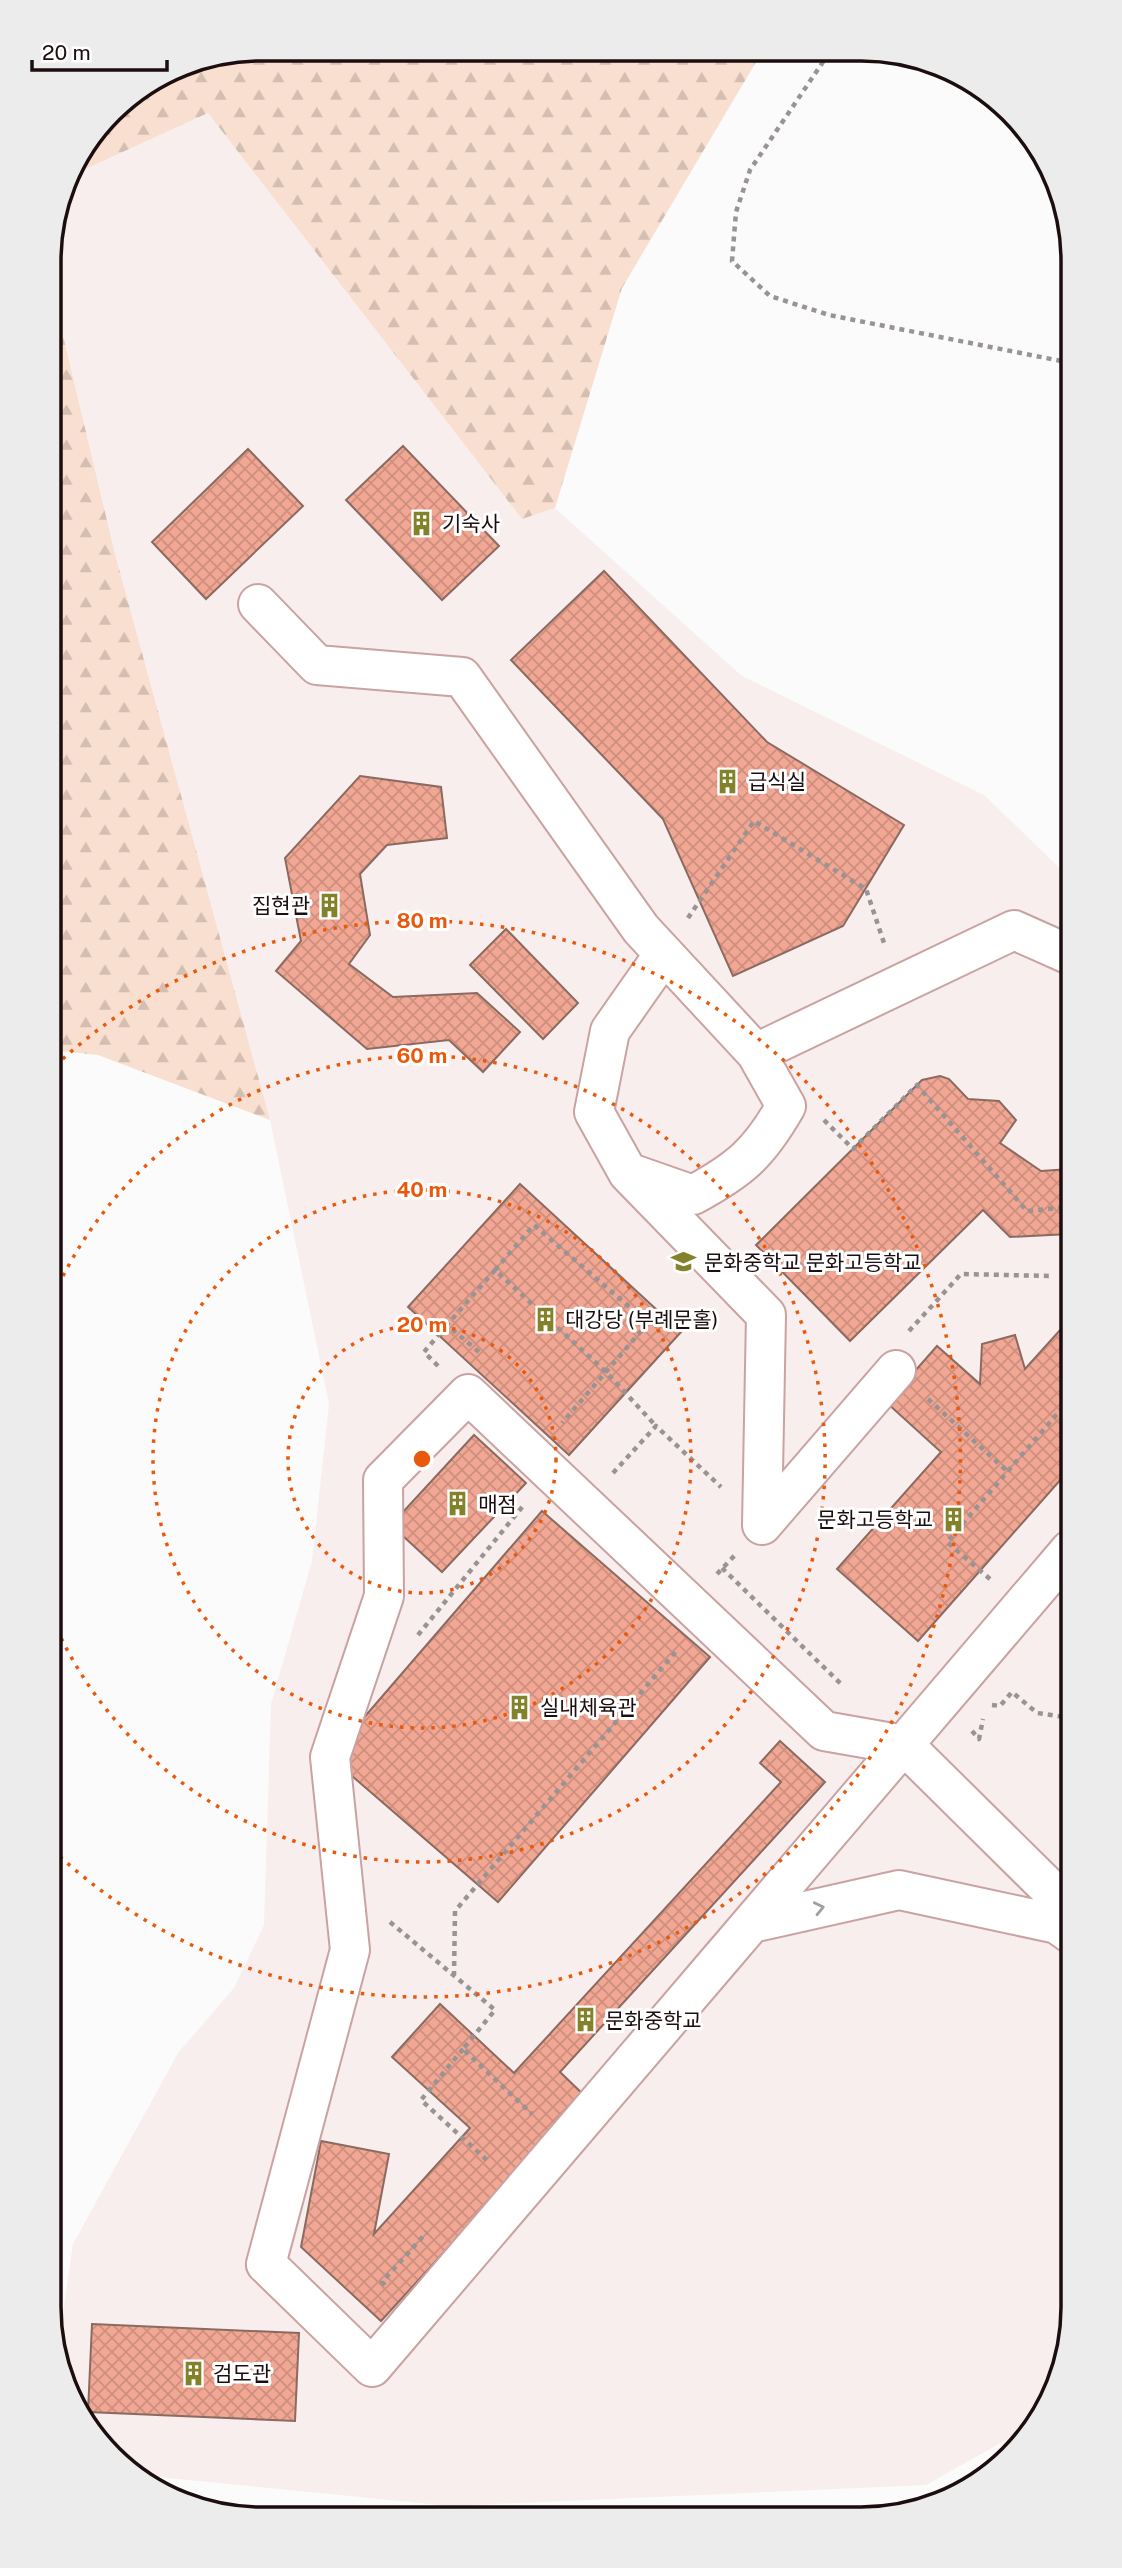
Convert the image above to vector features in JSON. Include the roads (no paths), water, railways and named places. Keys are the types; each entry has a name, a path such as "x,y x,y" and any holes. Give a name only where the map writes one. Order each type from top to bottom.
{"street":[{"path":"258,604 317,665 462,677 641,929 756,1053 786,1106 765,1143 732,1174 693,1195 628,1173"},
{"path":"756,1053 1014,930 1061,951"},
{"path":"664,954 610,1031 594,1112 628,1173 766,1315 762,1525 896,1370"},
{"path":"1060,1561 904,1745 752,1923 372,2367 266,2264 350,1950 330,1757 384,1596 383,1480 468,1394 824,1731 904,1745 1060,1899"},
{"path":"752,1923 899,1890 1060,1926"}],"place":[{"name":"기숙사","path":"422,523"},
{"name":"급식실","path":"728,781"},
{"name":"집현관","path":"330,905"},
{"name":"문화중학교 문화고등학교","path":"684,1262"},
{"name":"대강당 (부례문홀)","path":"545,1319"},
{"name":"매점","path":"458,1504"},
{"name":"문화고등학교","path":"953,1519"},
{"name":"실내체육관","path":"520,1707"},
{"name":"문화중학교","path":"585,2020"},
{"name":"검도관","path":"193,2373"}]}
